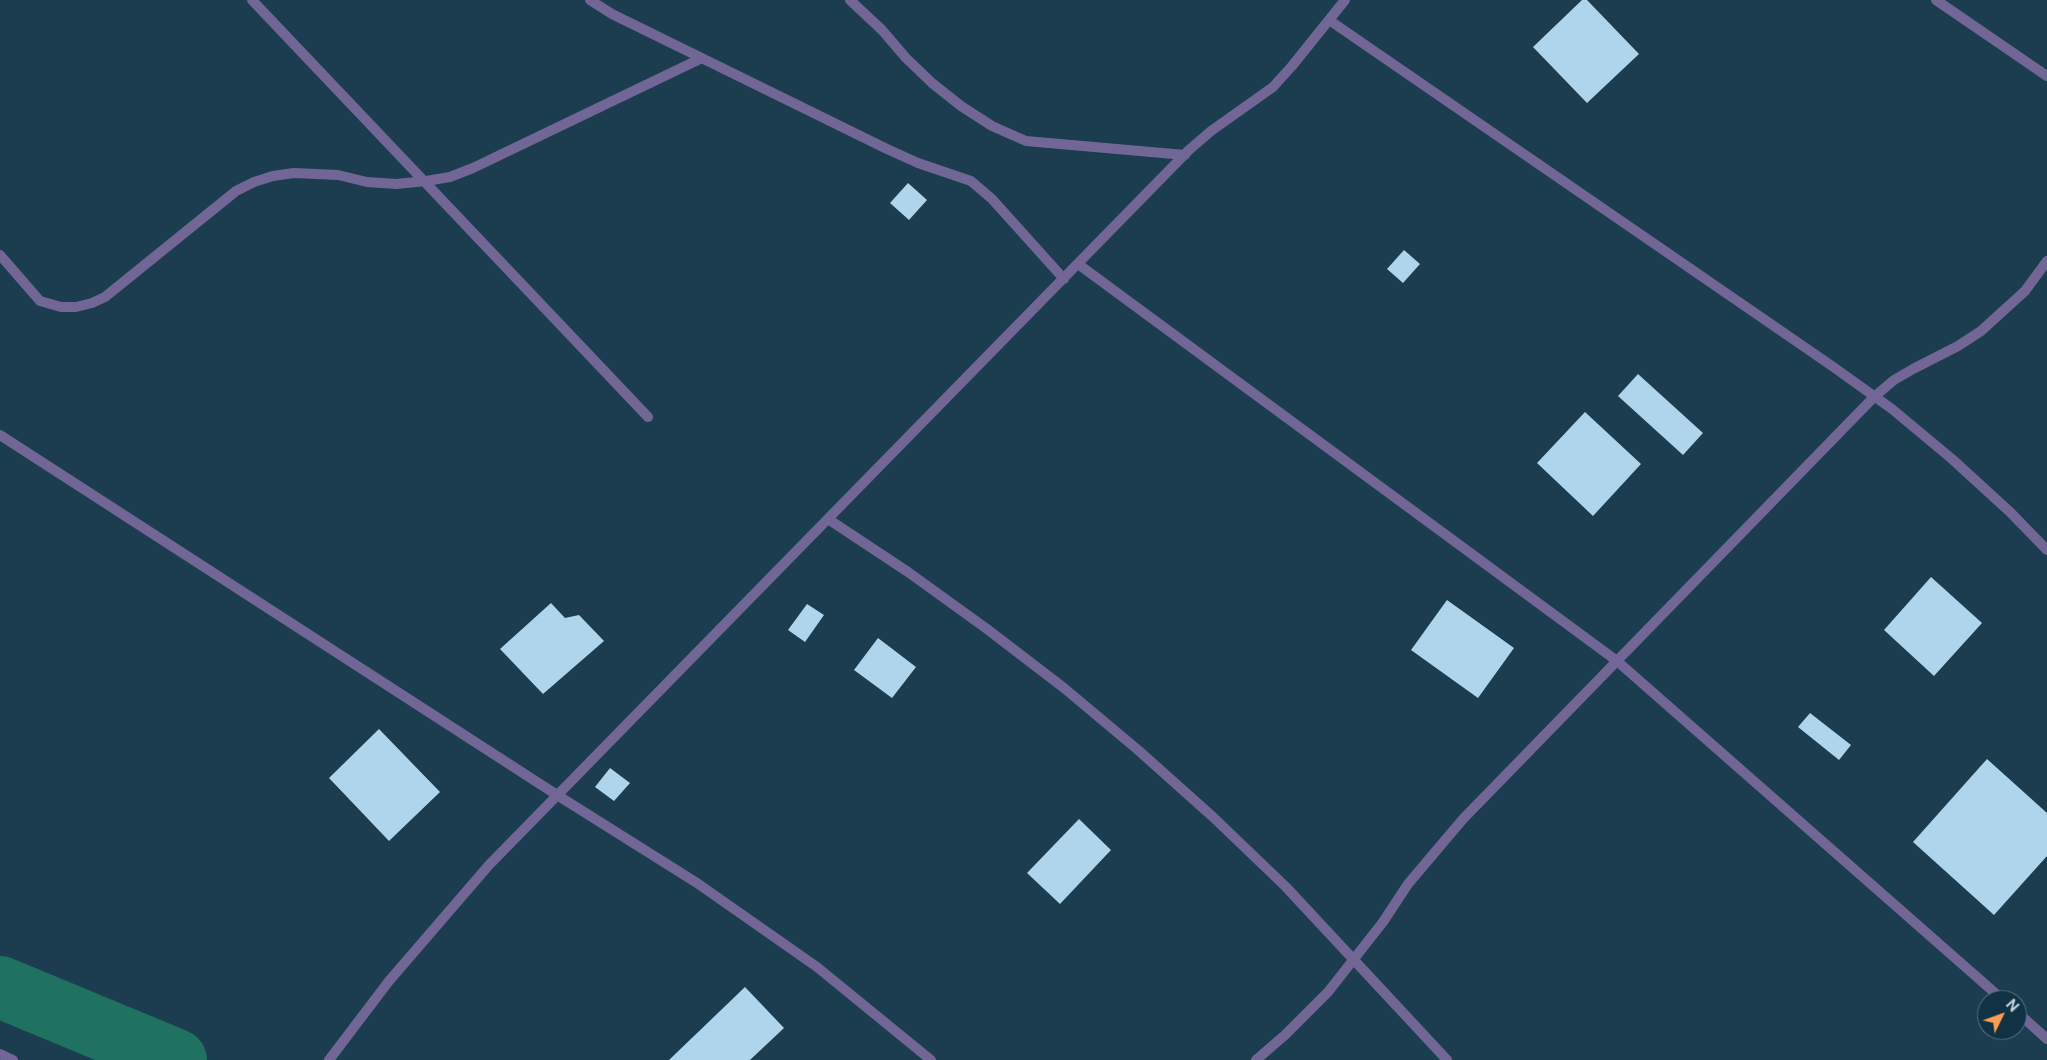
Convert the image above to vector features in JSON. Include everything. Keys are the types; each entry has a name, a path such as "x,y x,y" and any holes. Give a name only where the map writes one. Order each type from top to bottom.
{"street":[{"path":"252,0 648,416"},
{"path":"590,0 612,14 910,160 971,181 992,199 1064,279"},
{"path":"850,0 882,30 906,58 932,83 961,106 992,126 1026,141 1185,154"},
{"path":"329,1060 389,981 489,865 1185,154 1211,131 1273,87 1345,0"},
{"path":"1936,0 2047,76"},
{"path":"1328,20 1832,366 1952,459 2010,512 2047,550"},
{"path":"0,255 40,301 61,307 76,307 92,303 105,297 236,191 254,182 287,174 316,172 367,182 396,184 426,182 450,177 473,168 702,58"},
{"path":"1078,264 1617,660 1992,990"},
{"path":"1256,1060 1286,1035 1328,992 1355,959 1434,851 1462,819 1874,397 1906,372 1958,346 1981,331 2025,291 2046,264"},
{"path":"0,435 557,795 697,883 817,967 932,1060"},
{"path":"828,519 908,572 987,629 1064,688 1138,750 1286,887 1447,1060"},
{"path":"2027,1021 2047,1039"},
{"path":"0,1054 13,1060"}],"building":[{"path":"1582,0 1587,0 1639,54 1587,103 1533,47"},
{"path":"908,183 927,200 909,220 890,203"},
{"path":"1404,250 1420,264 1403,283 1387,269"},
{"path":"1638,374 1703,433 1683,455 1618,396"},
{"path":"1585,412 1641,464 1593,516 1537,463"},
{"path":"1931,577 1982,623 1934,676 1884,630"},
{"path":"1447,600 1514,648 1478,698 1411,650"},
{"path":"551,603 565,618 579,615 604,641 543,694 500,649"},
{"path":"807,604 824,615 805,642 788,630"},
{"path":"878,638 916,667 892,698 854,670"},
{"path":"1810,713 1851,745 1839,760 1798,727"},
{"path":"379,729 440,792 389,841 329,778"},
{"path":"1987,759 2047,813 2047,856 1994,915 1913,842"},
{"path":"610,768 630,783 614,801 595,787"},
{"path":"1079,819 1111,850 1060,904 1027,873"},
{"path":"745,987 784,1028 750,1060 669,1060"}],"waterway":[{"path":"0,987 176,1060"}]}
